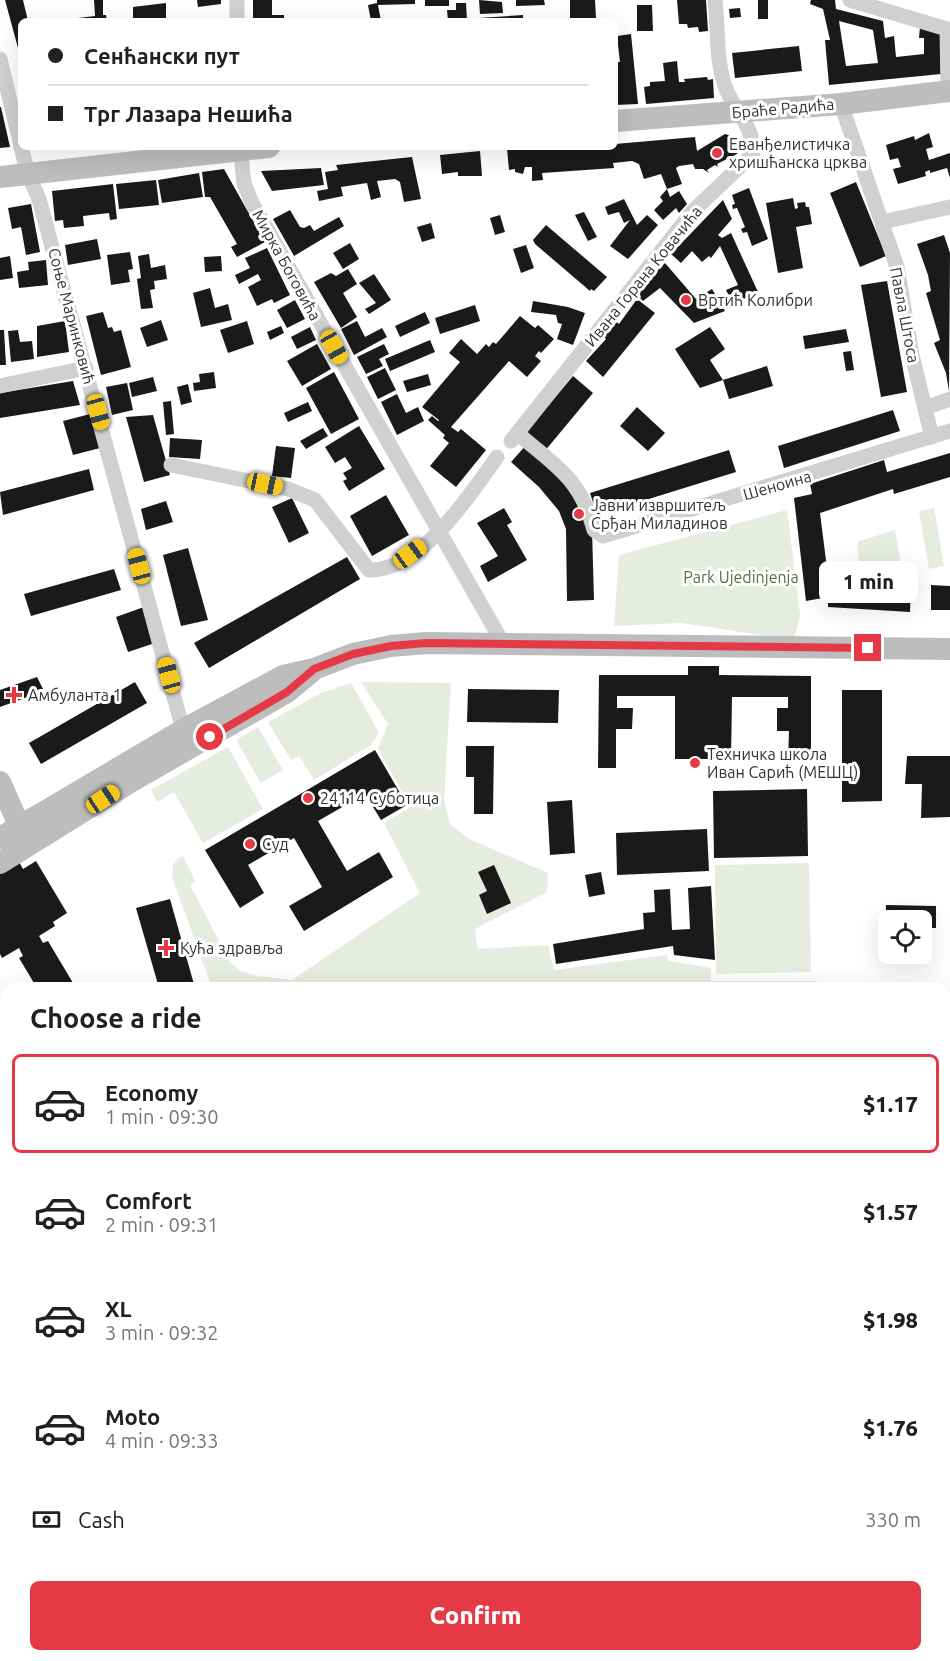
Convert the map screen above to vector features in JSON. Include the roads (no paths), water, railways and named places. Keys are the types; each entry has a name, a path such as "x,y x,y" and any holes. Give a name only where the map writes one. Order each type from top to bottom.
{"main road":[{"name":"Браће Радића","path":"618,121 842,104 949,91"},
{"path":"0,177 224,150"},
{"path":"0,863 25,837 183,730 283,676 314,669 353,654 391,646 426,643 950,649"},
{"path":"0,838 25,837 132,781 287,692 314,669"},
{"path":"0,782 25,837"}],"street":[{"path":"237,0 237,18"},
{"name":"Ивана Горана Ковачића","path":"603,536 594,531 589,510 571,479 514,437 693,211 753,154 754,140 749,126 730,100 723,81 715,0"},
{"path":"850,0 946,29 949,91"},
{"name":"Соње Маринковић","path":"0,59 18,134"},
{"name":"Павла Штоса","path":"842,104 897,267 932,437"},
{"name":"Соње Маринковић","path":"22,150 28,174 39,199 86,368 183,730"},
{"name":"Мирка Боговића","path":"240,150 244,183 252,202 504,645"},
{"path":"882,222 950,207"},
{"path":"0,386 86,368"},
{"path":"925,408 950,399"},
{"name":"Шеноина","path":"603,536 950,430"},
{"path":"171,465 288,489 315,500 369,570 382,570 396,565 439,533 497,458"}],"place":[{"name":"Еванђелистичка хришћанска црква","path":"717,153"},
{"name":"Вртић Колибри","path":"686,300"},
{"name":"Јавни извршитељ Срђан Миладинов","path":"579,514"},
{"name":"Амбуланта 1","path":"14,695"},
{"name":"Техничка школа Иван Сарић (МЕШЦ)","path":"695,763"},
{"name":"24114 Суботица","path":"308,798"},
{"name":"Суд","path":"250,844"},
{"name":"Кућа здравља","path":"166,948"}],"park label":[{"name":"Park Ujedinjenja","path":"741,577"}]}
